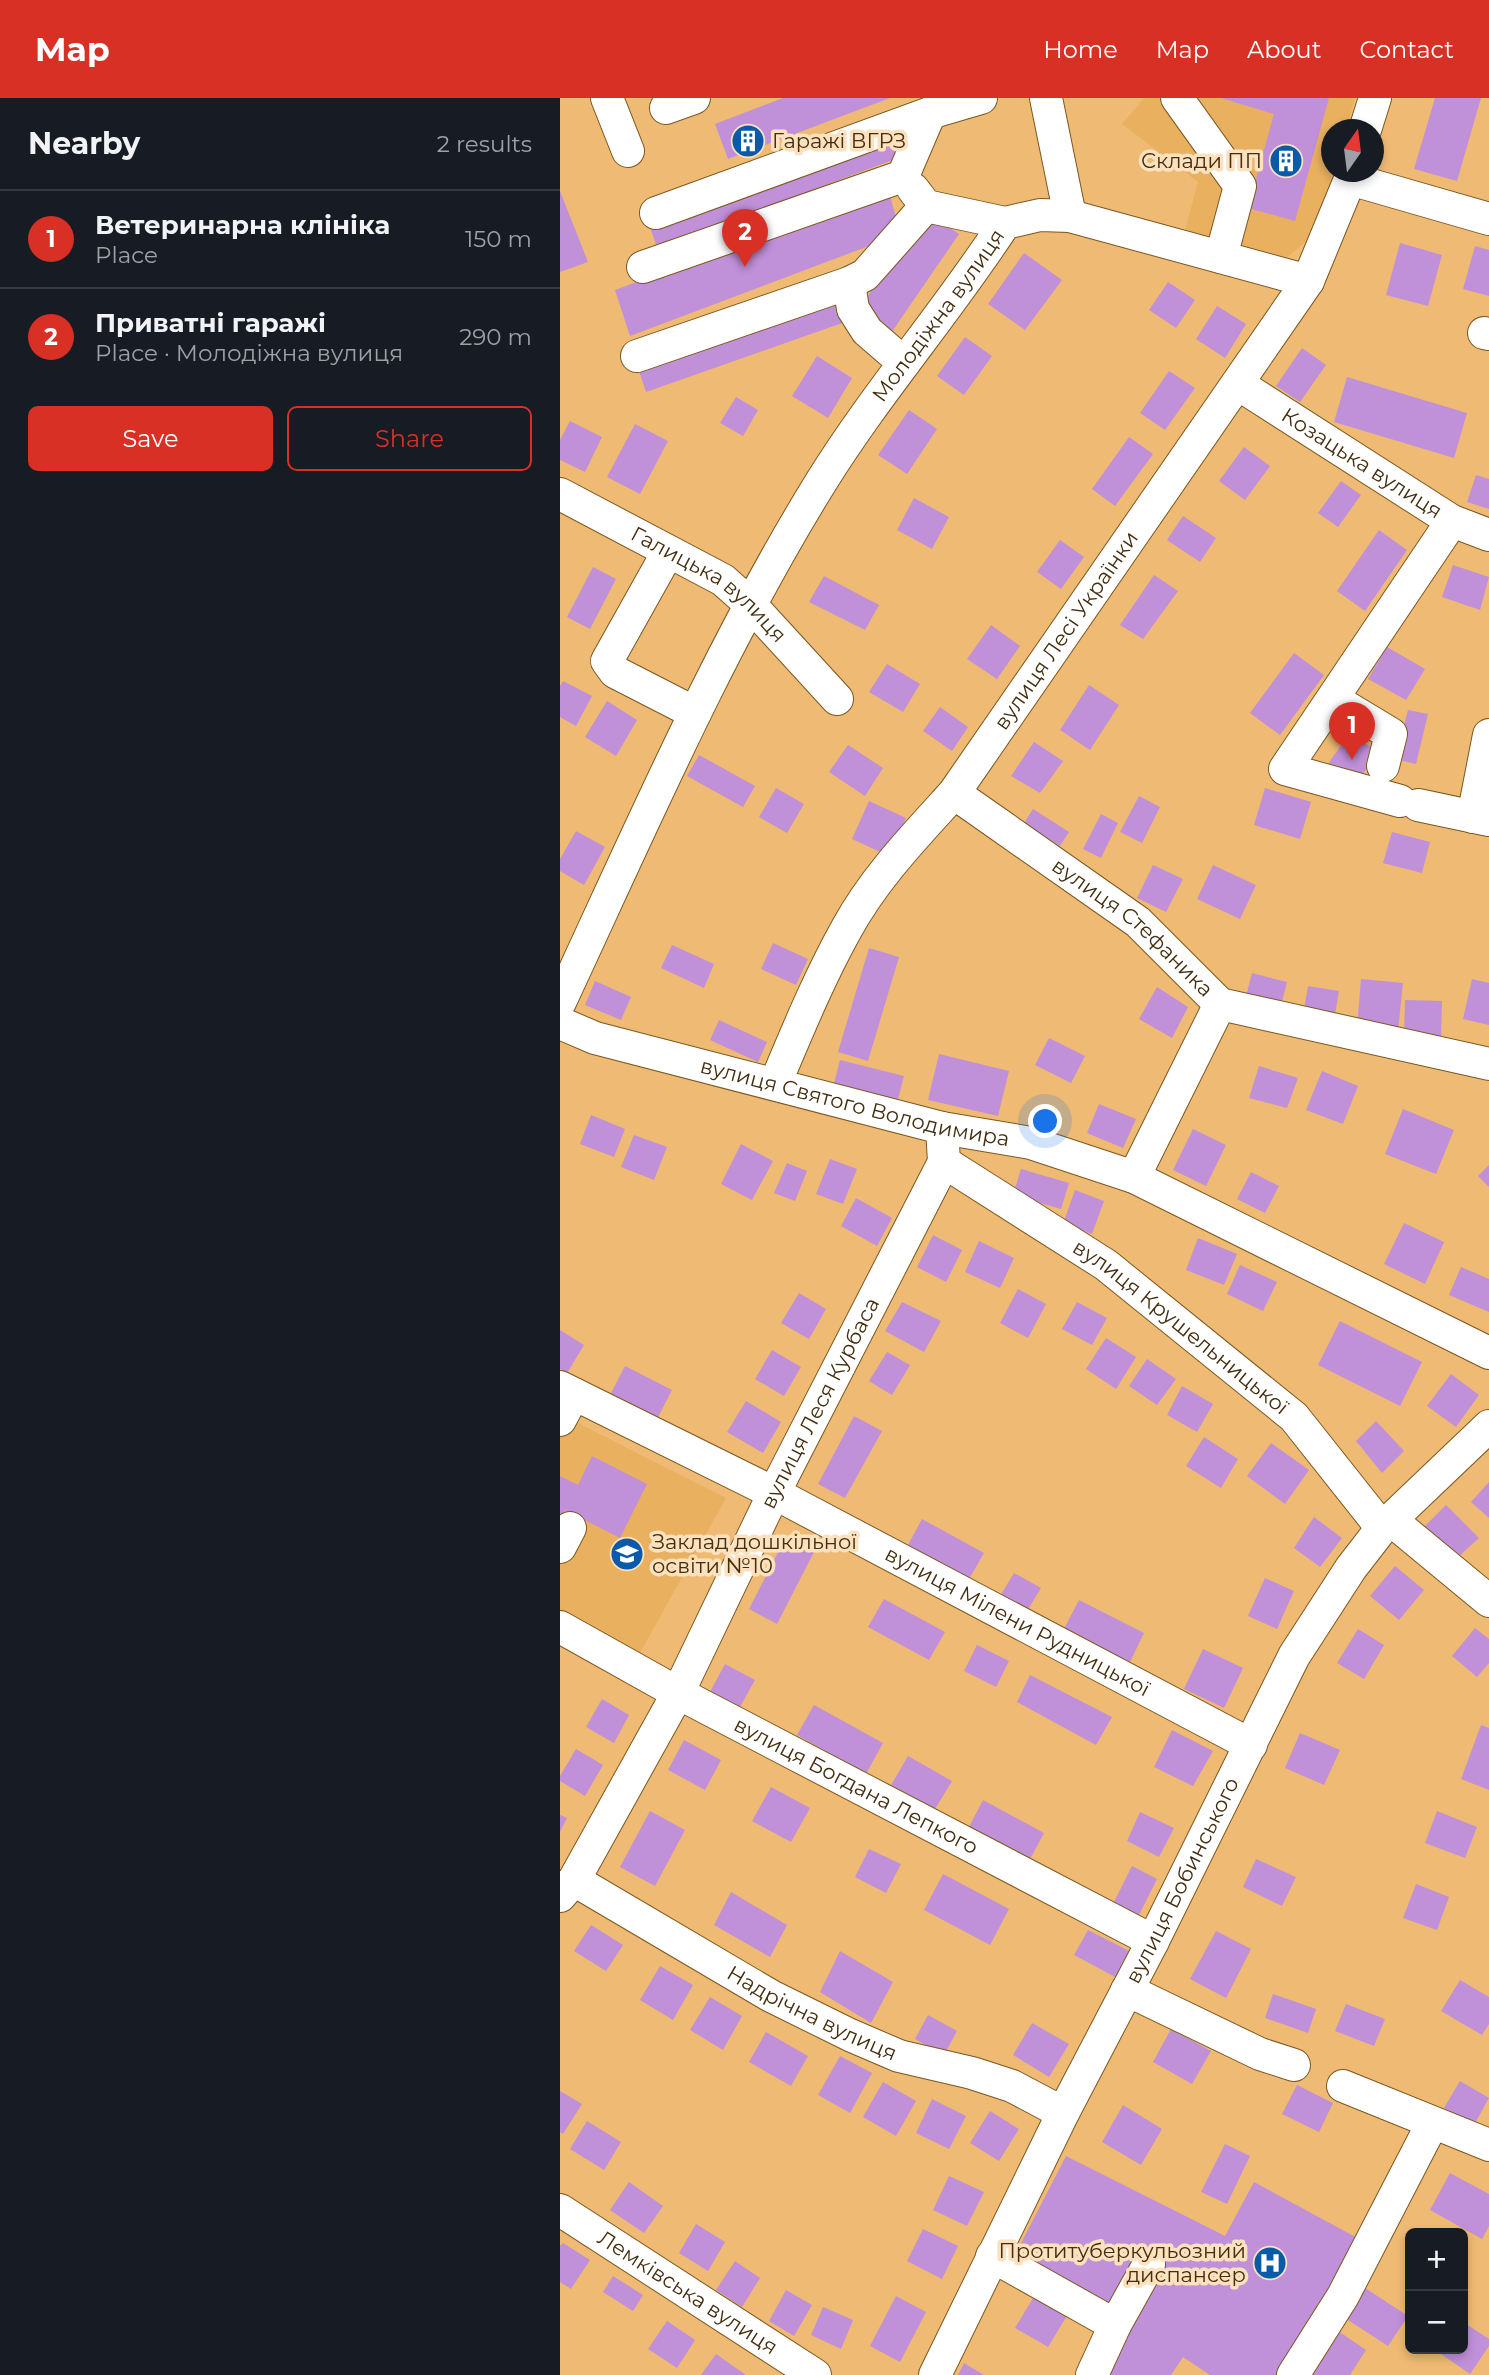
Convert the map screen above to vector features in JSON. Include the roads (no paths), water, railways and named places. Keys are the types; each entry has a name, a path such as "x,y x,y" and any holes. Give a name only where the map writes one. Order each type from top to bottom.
{"street":[{"path":"607,98 628,151"},
{"path":"656,213 930,113 981,98"},
{"path":"1046,98 1070,216"},
{"path":"1177,98 1240,186 1221,257"},
{"path":"1368,119 1375,98"},
{"path":"643,267 903,176 930,113"},
{"path":"903,176 926,206 1005,223"},
{"name":"вулиця Лесі Українки","path":"775,1084 847,926 886,869 954,793 1308,281 1348,182"},
{"path":"1373,182 1489,219"},
{"path":"637,356 849,283 865,275 926,206"},
{"name":"Молодіжна вулиця","path":"560,1002 695,713 750,604 822,481 1005,223 1040,215 1070,216 1308,281"},
{"path":"849,283 852,309 867,331 904,363"},
{"name":"Козацька вулиця","path":"1238,384 1452,521 1489,535"},
{"name":"Галицька вулиця","path":"560,494 723,580 750,604 837,699"},
{"path":"1452,521 1285,769 1409,803 1481,819 1489,735"},
{"path":"668,552 607,661 615,672 695,713"},
{"path":"1333,699 1391,734 1383,765"},
{"name":"вулиця Стефаника","path":"954,793 1139,922 1220,1004 1489,1064"},
{"path":"1134,1177 1220,1004"},
{"name":"вулиця Святого Володимира","path":"560,1023 595,1038 943,1128 1031,1143 1134,1177 1489,1353"},
{"name":"вулиця Леся Курбаса","path":"567,1888 678,1693 774,1493 944,1162 943,1128"},
{"name":"вулиця Крушельницької","path":"944,1162 1106,1265 1294,1417 1387,1524 1489,1601"},
{"name":"вулиця Мілени Рудницької","path":"565,1400 774,1493 1251,1745"},
{"name":"вулиця Бобинського","path":"935,2375 1063,2113 1153,1941 1294,1656 1351,1568 1387,1524 1489,1426"},
{"name":"вулиця Богдана Лепкого","path":"560,1627 678,1693 1153,1941"},
{"name":"Надрічна вулиця","path":"567,1888 850,2035 899,2056 972,2073 1012,2086 1063,2113"},
{"path":"1127,1990 1260,2054 1294,2065"},
{"path":"1343,2086 1489,2145"},
{"path":"1293,2375 1343,2296 1432,2124"},
{"name":"Лемківська вулиця","path":"560,2210 815,2375"},
{"path":"992,2256 1115,2325"},
{"path":"1092,2375 1115,2325 1149,2264"}],"place":[{"name":"Гаражі ВГРЗ","path":"748,141"},
{"name":"Склади ПП","path":"1286,161"},
{"name":"Приватні гаражі","path":"745,267"},
{"name":"Ветеринарна клініка","path":"1352,760"},
{"name":"Заклад дошкільної освіти №10","path":"627,1554"},
{"name":"Протитуберкульозний диспансер","path":"1270,2263"}]}
